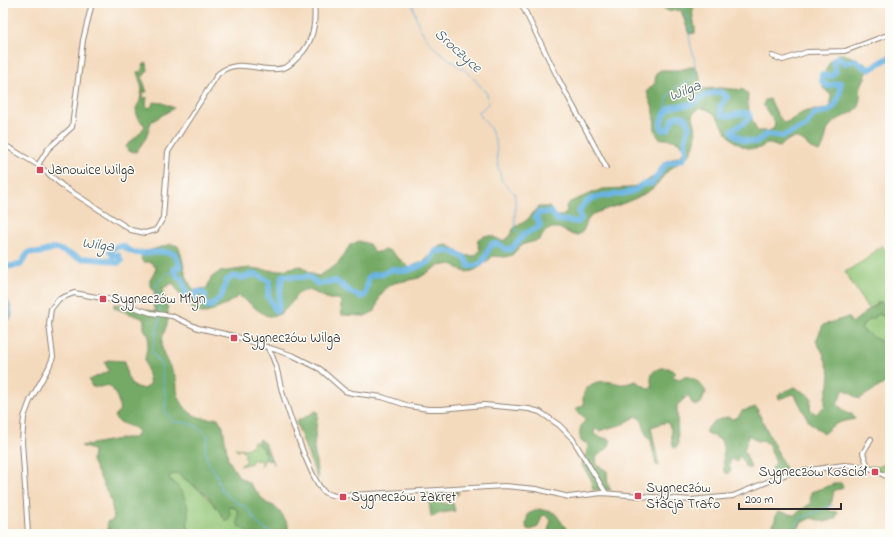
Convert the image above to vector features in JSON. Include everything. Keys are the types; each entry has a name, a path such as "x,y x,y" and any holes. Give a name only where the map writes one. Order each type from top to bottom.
{"street":[{"path":"38,165 48,149 72,127 82,40 92,3"},
{"path":"3,144 38,165 64,187 131,230 146,233 156,230 163,218 168,152 218,74 226,67 232,66 279,68 292,63 305,50 311,39 315,22 314,3"},
{"path":"521,3 558,80 606,167"},
{"path":"772,56 783,60 807,52 845,51 890,34"},
{"path":"28,534 22,429 27,408 52,362 53,346 49,314 52,306 59,299 74,293 108,298 151,313 172,316 198,328 234,336 309,362 327,374 345,390 352,393 382,397 409,406 428,409 484,405 530,409 540,412 559,425 572,438 606,493"},
{"path":"268,348 277,364 283,395 310,468 318,484 325,493 330,495 351,496 505,486 536,489 569,497 606,493 691,500 733,496 789,473 844,465 868,467 890,478"},
{"path":"868,467 863,453 871,439"}],"green space":[{"path":"664,3 697,3 693,10 695,33 689,34 681,10 668,11 662,7"},
{"path":"838,54 844,54 866,63 868,71 861,86 859,107 840,118 830,126 822,149 819,152 815,151 802,140 794,138 788,140 779,147 765,144 758,149 744,147 735,142 728,135 712,112 707,109 700,108 692,114 696,138 689,155 669,170 653,188 646,193 591,215 580,234 573,235 559,228 552,228 546,231 539,240 521,245 512,255 505,257 493,256 480,267 467,272 452,264 438,266 419,278 394,283 386,288 380,296 375,311 365,316 342,315 340,299 329,299 309,290 298,293 288,307 279,314 273,316 268,316 262,313 239,296 216,309 200,313 187,304 173,283 163,288 168,321 162,339 162,348 163,353 176,378 177,392 181,401 188,411 198,417 211,419 218,418 223,427 228,459 239,477 249,483 266,503 274,506 280,512 288,524 288,534 250,534 238,525 238,512 232,507 228,507 231,515 227,522 207,495 177,473 169,476 170,480 182,492 186,501 188,509 187,524 190,534 121,534 116,531 108,531 107,522 114,519 111,500 92,461 93,450 81,446 124,438 135,438 138,432 136,429 118,421 115,418 116,414 119,412 119,405 115,393 111,387 108,385 92,387 89,380 109,371 105,363 107,360 125,361 127,376 133,386 144,389 150,385 145,359 149,336 144,329 144,321 142,318 114,308 114,304 118,304 157,312 153,306 155,291 150,284 150,280 156,268 151,262 143,262 141,259 144,252 172,244 178,246 186,275 194,290 207,288 211,278 219,272 250,268 276,271 301,266 314,275 319,276 338,264 350,245 359,241 369,244 375,253 385,250 390,251 410,268 427,259 434,249 441,246 447,245 464,255 473,256 480,250 477,240 487,235 502,241 506,239 513,229 527,220 538,207 549,207 556,216 562,216 567,212 566,207 570,202 602,189 629,188 640,185 655,176 664,162 680,156 684,151 680,143 674,140 659,138 655,129 655,117 647,91 655,83 656,73 661,70 679,70 695,66 700,76 700,86 704,89 721,88 744,90 748,94 751,117 757,131 769,131 774,128 775,123 763,105 765,100 770,99 777,114 784,123 804,112 821,110 831,106 831,95 823,88 824,78 828,65"},
{"path":"147,63 148,70 142,78 147,92 143,92 143,99 147,97 146,105 149,108 152,106 153,102 163,103 174,108 151,122 146,138 136,152 128,151 126,146 145,126 137,117 136,108 140,101 142,89 137,72 141,72 143,65"},
{"path":"882,245 890,257 890,304 879,302 869,310 845,272 865,260"},
{"path":"879,302 890,304 890,319 879,314 864,323 861,329 883,343 890,337 890,380 859,399 844,389 837,404 848,414 852,414 855,419 834,425 824,434 809,422 795,395 793,394 779,399 778,395 794,387 811,398 810,409 816,414 825,406 825,397 829,385 830,374 823,353 816,341 823,325 848,317 852,323"},
{"path":"879,314 890,319 890,337 883,343 861,329 864,323"},
{"path":"669,368 676,373 672,376 679,379 687,377 695,380 706,392 701,403 696,406 692,403 688,395 677,406 678,446 674,448 671,431 667,422 651,427 659,466 656,465 651,441 647,437 642,421 637,416 623,424 599,431 595,428 594,435 611,440 608,448 596,457 597,465 607,471 608,485 611,490 593,490 591,479 581,464 587,452 588,444 581,441 580,436 580,430 585,418 575,409 584,405 583,399 586,389 594,383 605,381 627,384 636,381 649,389 652,387 651,377 653,373 657,369"},
{"path":"756,407 786,470 771,475 769,472 776,463 769,445 763,440 757,441 749,435 744,450 751,467 749,469 745,467 743,460 738,455 738,460 735,462 731,458 729,465 731,471 727,474 724,471 723,447 721,440 705,432 711,424 717,421 727,417 733,419 738,417 742,411"},
{"path":"316,411 318,412 314,447 318,478 296,422"},
{"path":"259,439 265,444 274,465 271,460 268,461 265,458 265,451 257,443"},
{"path":"254,441 264,450 266,459 261,466 260,459 256,461 255,459 251,461 252,463 240,466 247,461 244,456 246,453 241,449 237,451 235,448 246,449 253,445"},
{"path":"890,461 890,476 870,466 879,467"},
{"path":"177,473 203,493 217,508 231,507 238,510 238,521 250,534 190,534 186,503 173,481 170,480 169,476"},
{"path":"841,483 843,487 841,489 834,490 832,501 828,508 830,511 838,512 835,519 825,522 811,518 801,523 796,534 755,534 756,530 763,527 771,528 774,523 776,513 781,512 794,515 810,504 811,492"},
{"path":"457,491 459,494 443,498 444,504 453,503 455,511 441,513 431,517 428,494"},
{"path":"539,509 555,513 570,534 547,534 551,520 545,515 542,516 538,527 531,530 527,529 526,525 528,514"}],"water":[{"path":"3,293 10,305 12,315 11,318 3,323"}],"waterway":[{"name":"Sroczyce","path":"412,3 419,27 428,40 438,51 470,74 487,94 488,104 478,113 490,128 496,142 498,166 502,181 515,194 515,229 519,233 522,231 526,233"},
{"path":"680,3 690,21 690,34"},
{"path":"666,112 669,94 673,89 693,78 695,73 695,64 689,35"},
{"name":"Wilga","path":"3,267 20,265 29,252 39,253 55,248 80,258 107,260 117,263 121,261 118,255 113,256 110,251 115,247 123,246 136,253 163,252 175,254 180,267 174,269 178,277 182,279 186,292 185,297 191,301 197,292 202,292 205,295 205,302 207,306 211,306 221,297 227,280 234,276 240,278 256,274 270,282 268,296 276,311 278,309 282,276 308,276 318,284 336,281 352,293 362,297 365,295 369,277 372,275 383,274 392,269 404,271 410,270 429,262 436,251 439,250 444,252 448,250 464,257 469,266 475,266 482,262 492,244 499,244 505,249 511,249 526,233 539,227 540,224 536,217 538,213 551,212 557,220 578,222 581,219 579,212 583,205 589,200 596,197 628,193 642,185 652,183 666,164 683,159 686,154 685,141 689,127 685,117 677,116 673,119 668,129 663,130 661,127 662,119 666,112 672,107 689,105 706,95 721,92 727,97 720,107 722,115 728,116 748,113 750,117 744,123 732,130 736,136 746,141 756,142 767,134 783,136 806,126 813,115 830,110 836,104 841,83 827,86 822,81 822,75 832,76 836,71 834,60 838,57 845,63 856,60 863,67 870,69 890,57"},
{"path":"160,312 156,284 167,273 175,272"},
{"path":"160,317 152,351 161,366 166,398 165,411 173,422 192,424 208,436 205,450 208,462 216,474 221,489 231,499 247,508 258,524 273,534"},
{"path":"790,534 801,518 833,505"}],"place":[{"name":"Janowice Wilga","path":"40,170"},
{"name":"Sygneczów Młyn","path":"103,299"},
{"name":"Sygneczów Wilga","path":"234,338"},
{"name":"Sygneczów Kościół","path":"875,472"},
{"name":"Sygneczów Stacja Trafo","path":"638,496"},
{"name":"Sygneczów Zakręt","path":"343,497"}]}
